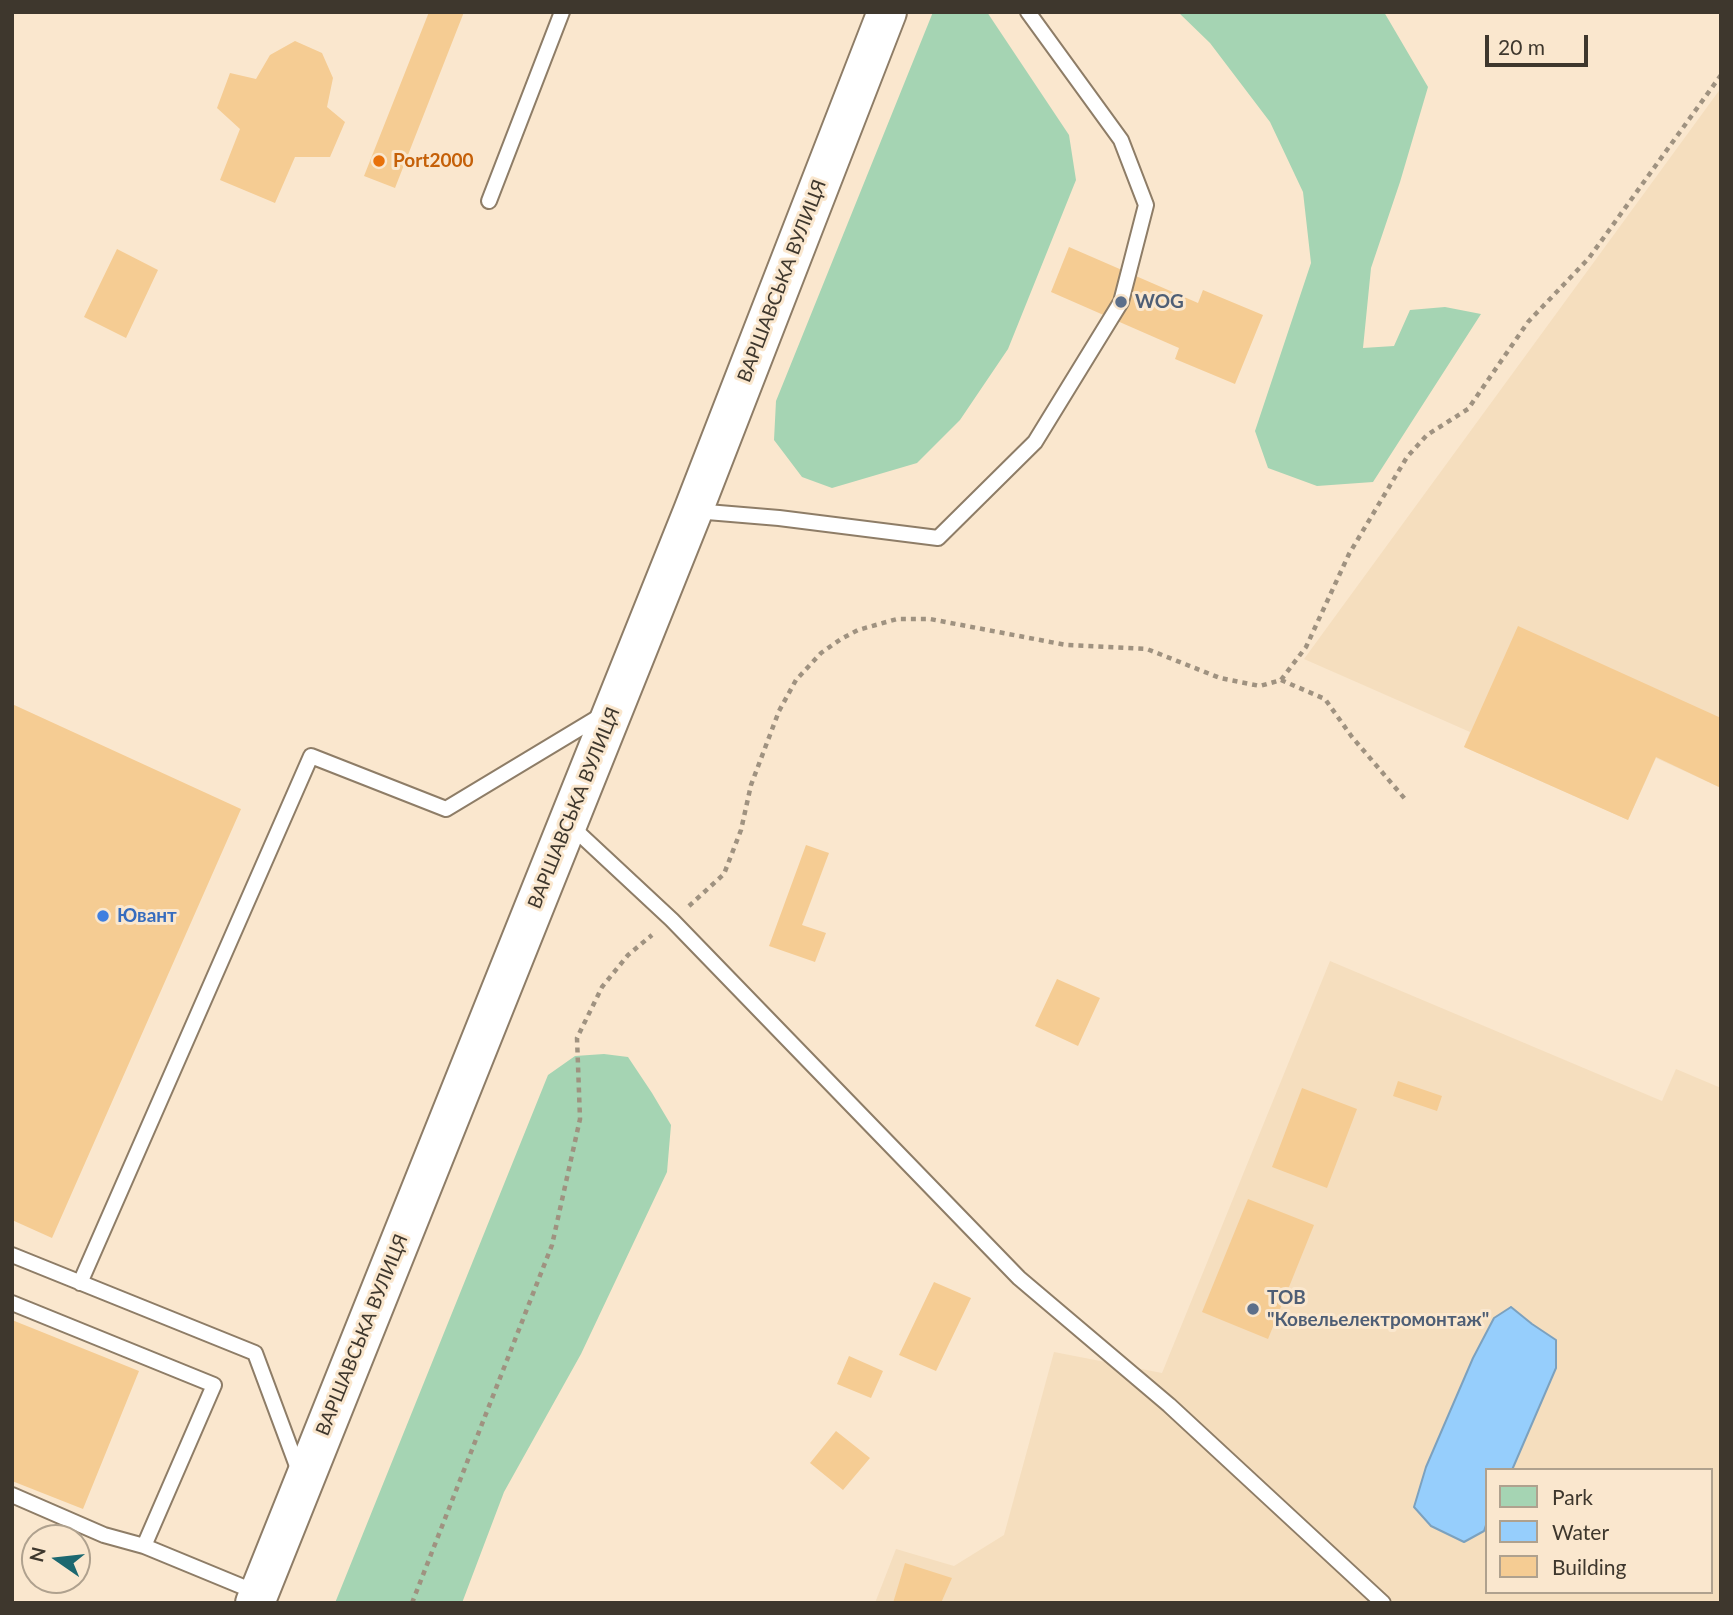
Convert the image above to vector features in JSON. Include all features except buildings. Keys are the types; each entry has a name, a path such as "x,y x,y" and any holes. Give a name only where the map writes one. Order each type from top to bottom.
{"highway":[{"name":"ВАРШАВСЬКА ВУЛИЦЯ","path":"257,1598 693,511 882,16"}],"lane":[{"path":"489,201 562,12"},
{"path":"693,511 779,518 938,538 1035,442 1121,302 1146,205 1121,140 1028,12"},
{"path":"80,1283 311,756 446,809 615,707"},
{"path":"567,822 672,920 1019,1278 1168,1405 1377,1601"},
{"path":"12,1255 255,1353 303,1482"},
{"path":"12,1303 214,1385 145,1546"},
{"path":"12,1495 104,1535 145,1546 257,1598"}],"path":[{"path":"412,1603 552,1245 580,1119 577,1038 603,987 628,955 723,874 741,830 751,785 779,711 796,680 821,653 858,630 897,619 930,619 1066,645 1147,649 1220,678 1260,686 1281,680 1306,647 1349,554 1407,457 1427,435 1468,409 1528,322 1590,258 1721,75"},
{"path":"1281,680 1325,699 1352,737 1405,799"}],"shaded area":[{"path":"1721,88 1721,788 1656,758 1628,820 1464,747 1470,732 1304,659"},
{"path":"1330,961 1662,1101 1676,1069 1721,1088 1721,1603 875,1603 896,1549 954,1566 1004,1535 1054,1352 1162,1373"}],"green space":[{"path":"933,12 987,12 1069,135 1076,180 1008,349 960,420 917,463 832,488 802,477 774,440 776,401"},
{"path":"1178,12 1384,12 1428,87 1371,268 1363,348 1394,346 1410,310 1445,307 1481,314 1373,482 1317,486 1268,468 1255,431 1311,263 1303,192 1270,122 1210,43"},
{"path":"604,1054 628,1057 671,1125 667,1172 581,1354 504,1492 462,1603 335,1603 548,1075 575,1056"}],"water":[{"path":"1511,1307 1556,1340 1556,1368 1513,1468 1484,1468 1484,1531 1464,1542 1431,1526 1414,1507 1426,1467 1473,1358 1494,1318"}],"place":[{"name":"Port2000","path":"379,161"},
{"name":"WOG","path":"1121,302"},
{"name":"Ювант","path":"103,916"},
{"name":"ТОВ \"Ковельелектромонтаж\"","path":"1253,1309"}]}
